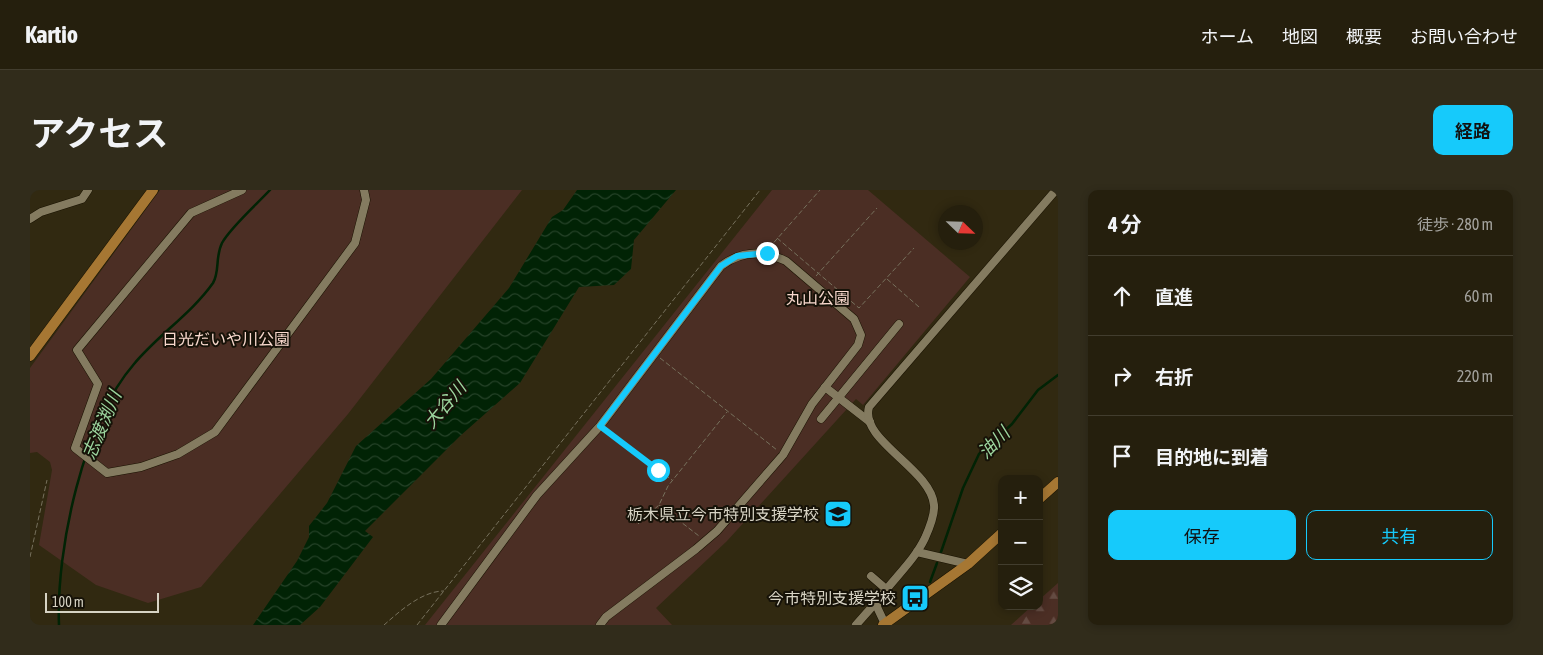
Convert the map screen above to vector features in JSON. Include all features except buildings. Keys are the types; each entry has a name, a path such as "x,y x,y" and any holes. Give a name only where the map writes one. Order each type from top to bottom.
{"main road":[{"path":"30,356 153,190"},
{"path":"1043,495 1058,482"},
{"path":"884,624 968,564 998,537"}],"street":[{"path":"30,219 41,212 82,200 88,190"},
{"path":"242,190 192,213 77,350 98,384 75,448 107,473 141,467 178,454 215,432 355,243 366,200 364,190"},
{"path":"870,422 868,411 872,402 1056,190"},
{"path":"441,625 537,495 600,426 721,266 737,256 767,253 786,261 854,319 861,335 858,346 812,404 783,455 706,541 606,618 600,625"},
{"path":"821,419 836,396 899,324"},
{"path":"858,346 872,356"},
{"path":"825,387 870,422 888,446 924,482 932,496 934,508 917,552 856,625"},
{"path":"917,552 968,564"},
{"path":"871,576 886,589"},
{"path":"879,598 877,607 884,624"}],"path":[{"path":"417,625 760,190"},
{"path":"767,253 777,238 820,190"},
{"path":"810,282 877,208"},
{"path":"777,238 860,308 914,248"},
{"path":"887,278 919,307"},
{"path":"654,354 783,455"},
{"path":"638,524 659,505 673,481 728,411"},
{"path":"600,426 673,481"},
{"path":"30,557 47,480"},
{"path":"659,505 706,541"},
{"path":"384,625 404,608 436,591 445,591"}],"green space":[{"name":"日光だいや川公園","path":"160,190 522,190 348,414 201,587 148,603 96,585 39,545 52,470 50,462 37,452 30,453 30,368"},
{"name":"丸山公園","path":"772,190 868,190 970,277 863,405 856,399 727,541 656,608 672,625 425,625"},
{"path":"1058,583 1058,625 1011,625 1028,610 1043,610 1043,596"}],"water":[{"name":"大谷川","path":"577,190 676,190 634,240 631,269 614,285 579,287 520,383 460,436 365,531 373,537 320,607 300,625 253,625 297,561 309,537 309,526 327,503 356,446 431,379 509,288 552,217 563,210"}],"waterway":[{"name":"志渡渕川","path":"59,625 62,560 68,525 76,488 100,419 116,389 143,353 195,305 213,283 222,243 237,223 270,190"},
{"name":"油川","path":"941,552 963,488 979,454 1012,424 1038,390 1058,375"},
{"name":"油川","path":"930,582 937,563"}],"place":[{"name":"栃木県立今市特別支援学校","path":"838,514"},
{"name":"今市特別支援学校","path":"915,598"}],"route":[{"path":"658,470 600,426 721,266 737,256 767,253"}]}
